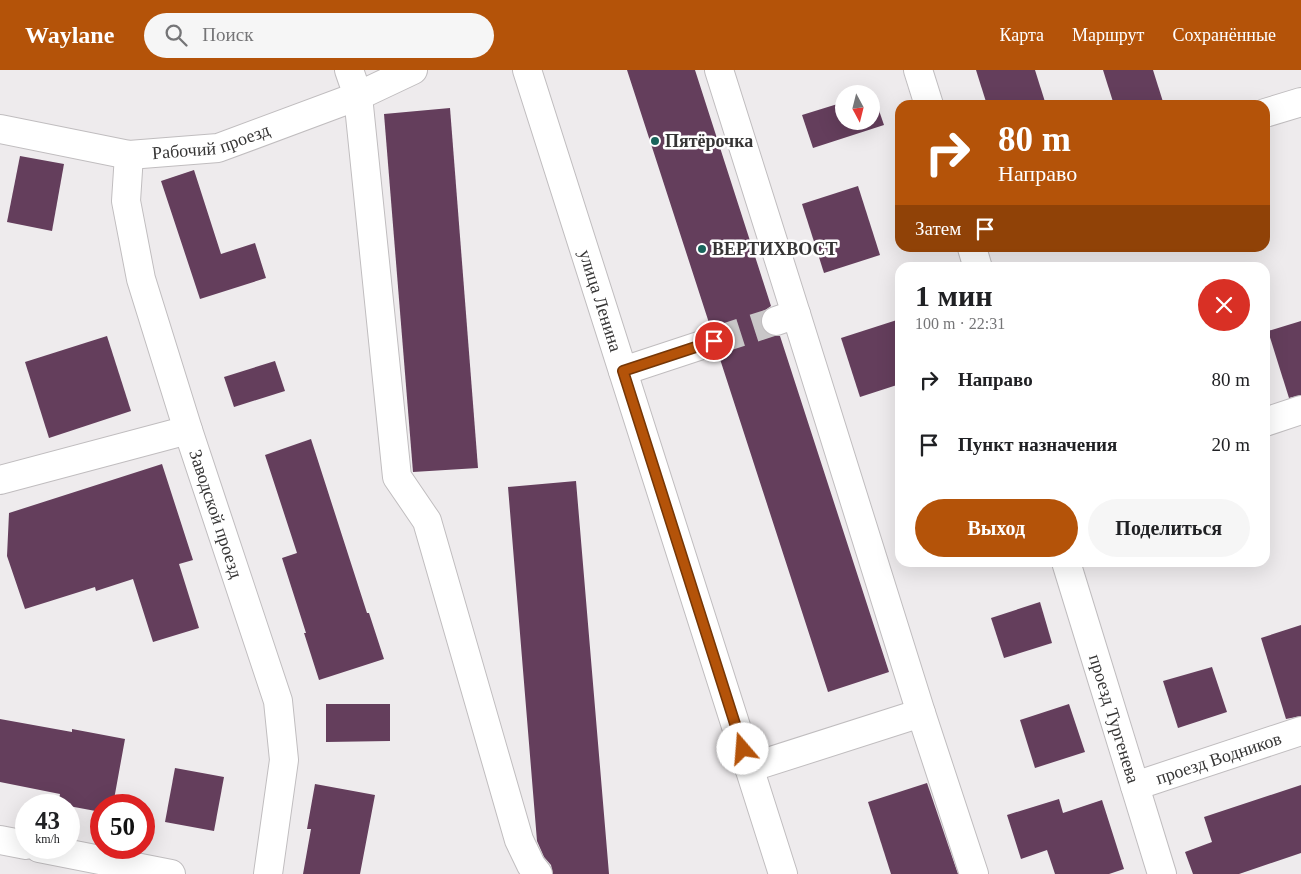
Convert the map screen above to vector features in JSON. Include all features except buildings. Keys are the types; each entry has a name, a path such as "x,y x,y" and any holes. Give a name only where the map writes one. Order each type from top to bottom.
{"street":[{"path":"349,70 358,96 397,477 426,521 519,840 531,865 538,874"},
{"name":"Рабочий проезд","path":"0,129 129,155 218,148 358,96 413,70"},
{"name":"улица Ленина","path":"527,70 783,874"},
{"path":"719,70 786,318 974,874"},
{"path":"918,70 927,100"},
{"path":"1270,111 1301,102"},
{"name":"Заводской проезд","path":"129,155 126,201 141,279 188,430 278,701 284,760 268,874"},
{"path":"623,371 714,341"},
{"path":"1270,420 1301,410"},
{"path":"0,480 188,430"},
{"name":"проезд Тургенева","path":"1068,567 1162,874"},
{"path":"749,768 920,714"},
{"name":"проезд Водников","path":"1135,786 1301,731"},
{"path":"0,840 15,843"},
{"path":"80,856 171,874"}],"tunnel":[{"path":"714,341 776,321"}],"place":[{"name":"Пятёрочка","path":"655,141"},
{"name":"ВЕРТИХВОСТ","path":"702,249"}],"route":[{"path":"714,341 623,371 743,749"}]}
